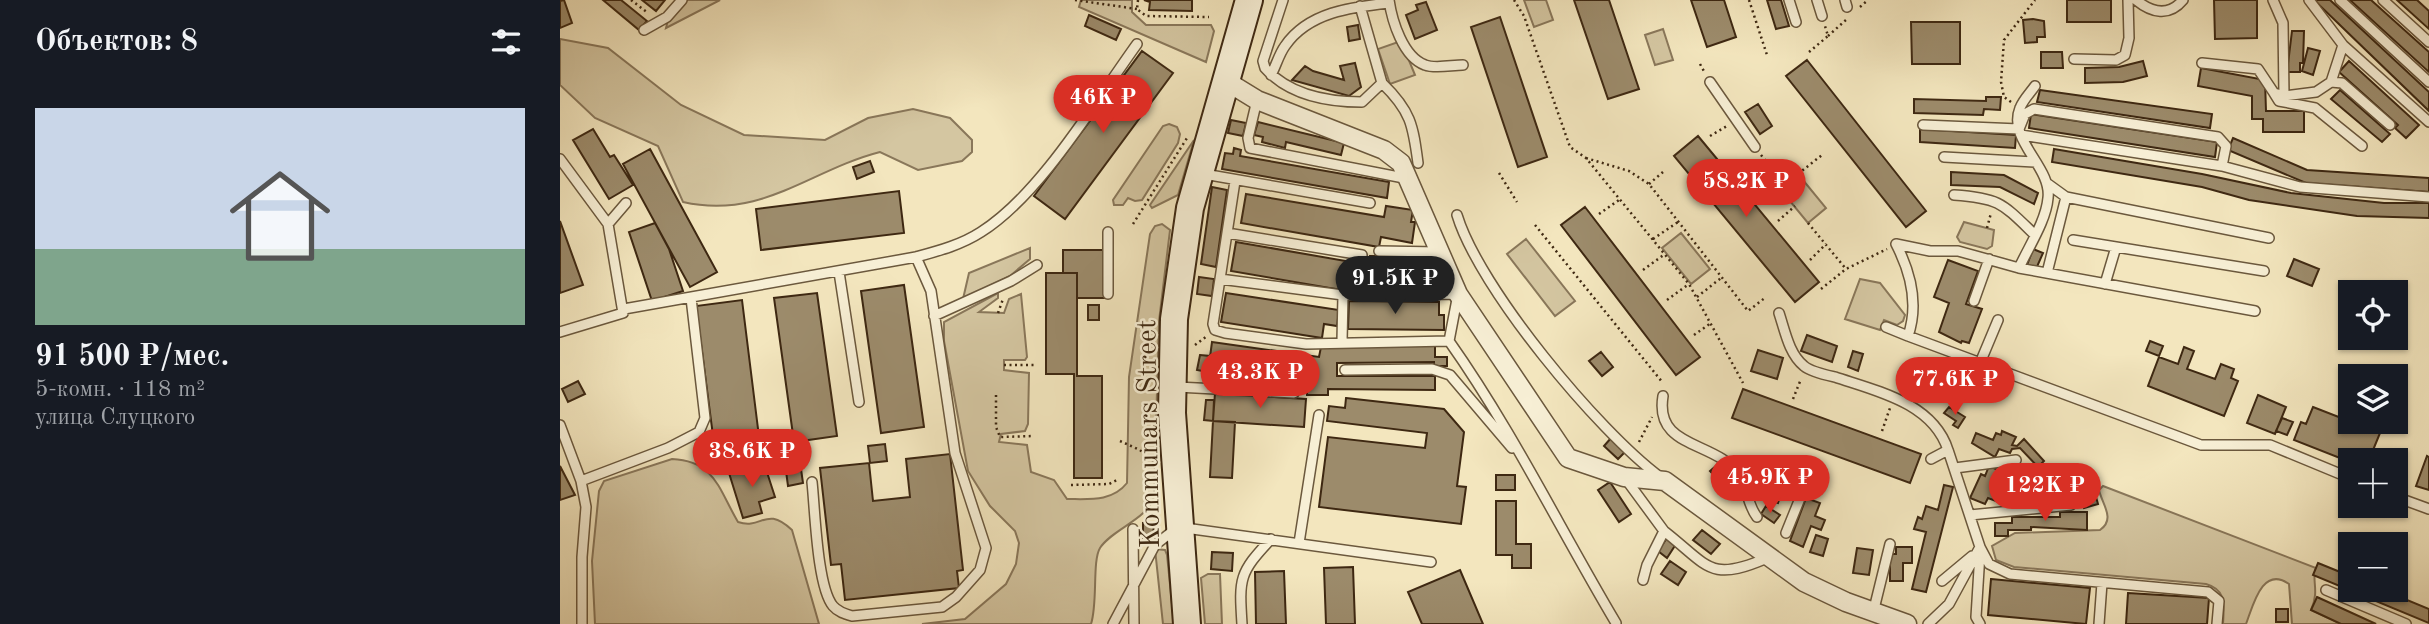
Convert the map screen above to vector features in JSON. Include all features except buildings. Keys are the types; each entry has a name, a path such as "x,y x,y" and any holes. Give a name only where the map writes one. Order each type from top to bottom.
{"main road":[{"name":"Kommunars Street","path":"1187,624 1178,527 1171,387 1174,319 1190,208 1250,0"}],"street":[{"path":"1226,81 1257,100 1384,150 1414,171 1440,252 1458,294 1568,458 1624,477 1665,481 1767,558 1804,582 1873,613 1907,624"}],"lane":[{"path":"644,30 659,22 682,0"},
{"path":"1283,0 1263,61 1271,75 1302,94 1340,102 1362,102 1382,83"},
{"path":"1789,0 1796,22"},
{"path":"1817,0 1822,16"},
{"path":"2074,59 2116,60 2125,55 2129,38 2128,0"},
{"path":"2136,0 2149,10 2163,12 2177,8 2183,0"},
{"path":"2273,0 2283,23 2278,101 2315,108 2362,146"},
{"path":"2309,0 2343,45 2429,122"},
{"path":"2340,0 2429,82"},
{"path":"2383,0 2429,42"},
{"path":"1271,75 1286,44 1312,24 1339,9 1389,2 1399,34 1418,61 1427,66 1463,65"},
{"path":"1257,100 1248,144 1255,150 1414,171 1413,125 1405,105 1382,83 1360,6"},
{"path":"624,309 916,257 951,247 979,234 1019,203 1137,44"},
{"path":"2279,94 2316,92 2331,82 2343,45"},
{"path":"2202,63 2259,69 2279,94"},
{"path":"1710,82 1755,147"},
{"path":"2331,82 2342,83 2390,125"},
{"path":"2019,268 2049,198 2048,184 2020,132 2020,107 2035,86"},
{"path":"2020,132 2025,114 2034,109 2218,137 2226,146 2222,166"},
{"path":"1923,125 2020,132 2222,166 2301,187 2429,197"},
{"path":"1944,157 2036,162"},
{"path":"560,159 608,224 624,309 623,313 560,332"},
{"path":"1199,173 1370,203"},
{"path":"1236,181 1213,324 1215,330 1295,344 1449,341"},
{"path":"2048,184 2066,197 2269,238"},
{"path":"1954,195 1994,200 2004,205 2034,234"},
{"path":"2047,273 2066,197"},
{"path":"608,224 626,203"},
{"path":"1457,215 1468,243 1538,348 1635,457 1665,481"},
{"path":"1108,232 1108,294"},
{"path":"1227,233 1362,255"},
{"path":"2073,240 2264,271"},
{"path":"1896,244 1930,251 1958,251 2019,268 2255,311"},
{"path":"1896,244 1912,280 1912,315 1908,336"},
{"path":"2105,284 2116,247"},
{"path":"1379,251 1440,252"},
{"path":"812,482 824,582 831,604 841,613 852,616 942,607 956,597 981,570 986,548 955,453 928,279 916,257"},
{"path":"1974,301 1989,259"},
{"path":"934,316 1011,281 1037,265"},
{"path":"839,272 859,402"},
{"path":"1220,279 1343,295 1458,294 1449,341 1525,460 1569,545 1616,623"},
{"path":"1342,341 1343,295"},
{"path":"581,481 668,448 699,432 705,418 691,298"},
{"path":"1779,313 1791,349 1805,368 1894,397 1917,409 1934,424 1948,450 1980,547 1989,564 2010,574 2208,592 2219,601 2217,624"},
{"path":"1980,363 1998,320"},
{"path":"1885,327 2200,444 2270,445 2338,473"},
{"path":"1345,370 1432,369 1450,375 1492,427 1525,460"},
{"path":"1171,387 1294,393"},
{"path":"1666,393 1660,415 1665,425 1672,432 1724,461 1740,476 1746,501 1756,517"},
{"path":"1299,543 1319,415"},
{"path":"560,425 581,481 586,508 582,557 582,624"},
{"path":"1931,459 1948,450"},
{"path":"1955,468 2016,460"},
{"path":"1786,533 1811,471"},
{"path":"1624,477 1664,531 1711,568 1723,572 1767,558"},
{"path":"2408,501 2429,509"},
{"path":"1969,515 2071,505"},
{"path":"1113,624 1155,545 1178,527 1431,562"},
{"path":"1133,529 1134,624"},
{"path":"1643,580 1664,531"},
{"path":"1242,624 1242,576 1248,564 1271,539"},
{"path":"1873,613 1890,544"},
{"path":"1942,582 1980,547"},
{"path":"1928,624 1953,598 1980,547"},
{"path":"1980,547 1976,617 1980,624"},
{"path":"2099,624 2102,583"},
{"path":"2326,590 2406,624"}],"path":[{"path":"631,0 659,22"},
{"path":"1075,0 1138,9 1146,16 1209,17"},
{"path":"1138,0 1138,9"},
{"path":"1514,0 1524,16 1570,147 1586,158 1689,284 1743,383"},
{"path":"1749,0 1767,55"},
{"path":"2004,97 2001,82 2004,40 2035,0"},
{"path":"1810,52 1828,36 1822,16"},
{"path":"1710,136 1736,120"},
{"path":"1133,224 1194,128"},
{"path":"1755,147 1785,185"},
{"path":"1798,174 1822,155"},
{"path":"1586,158 1629,171 1648,184 1748,312 1766,298"},
{"path":"1648,184 1663,172"},
{"path":"1753,190 1774,172"},
{"path":"1499,173 1517,202"},
{"path":"1599,214 1619,199"},
{"path":"1778,221 1795,206"},
{"path":"1653,239 1678,222"},
{"path":"1808,223 1846,269"},
{"path":"1535,225 1666,393 1640,437 1635,457"},
{"path":"1810,260 1826,244"},
{"path":"1821,289 1846,269 1896,244"},
{"path":"1643,270 1665,254"},
{"path":"1697,297 1721,278"},
{"path":"1667,300 1689,284"},
{"path":"1694,335 1712,322"},
{"path":"1185,352 1215,330"},
{"path":"1004,365 1034,365"},
{"path":"1793,399 1805,368"},
{"path":"996,395 996,426 1000,437 1033,436"},
{"path":"1882,431 1894,397"},
{"path":"1120,441 1140,450 1158,471"},
{"path":"1071,485 1110,484 1119,479"}],"shaded area":[{"path":"685,0 720,0 666,28 668,20"},
{"path":"1081,0 1132,0 1132,12 1146,25 1211,25 1214,31 1206,62 1079,7"},
{"path":"1524,0 1546,0 1553,20 1534,27"},
{"path":"1663,29 1673,60 1655,65 1645,35"},
{"path":"560,39 608,48 681,105 744,135 825,140 868,118 913,109 950,118 972,140 972,152 962,161 918,170 880,152 762,199 711,206 683,202 658,146 595,118 560,85"},
{"path":"1401,41 1415,75 1390,84 1378,49"},
{"path":"1169,124 1177,127 1180,134 1178,143 1142,200 1128,198 1123,205 1114,205 1113,200 1163,126"},
{"path":"1194,140 1178,195 1152,208 1150,205"},
{"path":"1798,174 1826,208 1808,223 1780,189"},
{"path":"1964,222 1994,230 1992,246 1987,249 1960,242 1957,237"},
{"path":"1162,224 1170,230 1159,321 1154,496 1151,504 1138,518 1113,535 1100,548 1096,562 1091,624 922,624 965,619 1006,584 1016,564 1019,543 1015,531 990,506 968,471 944,341 944,322 998,293 998,298 979,312 1004,313 1009,299 1021,294 1027,357 1025,360 1004,360 1004,370 1029,373 1028,424 1025,431 1001,434 999,442 1027,445 1031,472 1054,480 1067,499 1100,498 1114,494 1127,483 1129,377 1150,234 1155,226"},
{"path":"1681,233 1710,269 1691,284 1662,248"},
{"path":"1526,239 1575,301 1555,316 1507,254"},
{"path":"1030,248 1030,259 1010,276 963,299 969,273"},
{"path":"1860,279 1880,283 1905,315 1903,321 1897,325 1884,320 1880,330 1845,319"},
{"path":"672,459 698,465 707,471 714,478 738,522 746,524 776,519 792,530 819,624 595,624 592,561 599,491 604,481"},
{"path":"2103,486 2316,568 2315,597 2311,610 2341,624 2292,624 2289,584 2280,580 2272,580 2260,590 2246,624 2223,624 2224,605 2221,594 2206,584 2014,567 1996,560 1992,546 2015,533 2100,530 2105,526 2108,516 2099,490"},
{"path":"1155,549 1165,550 1167,555 1174,624 1163,624"},
{"path":"1208,574 1220,574 1222,624 1205,624 1201,578"}]}
